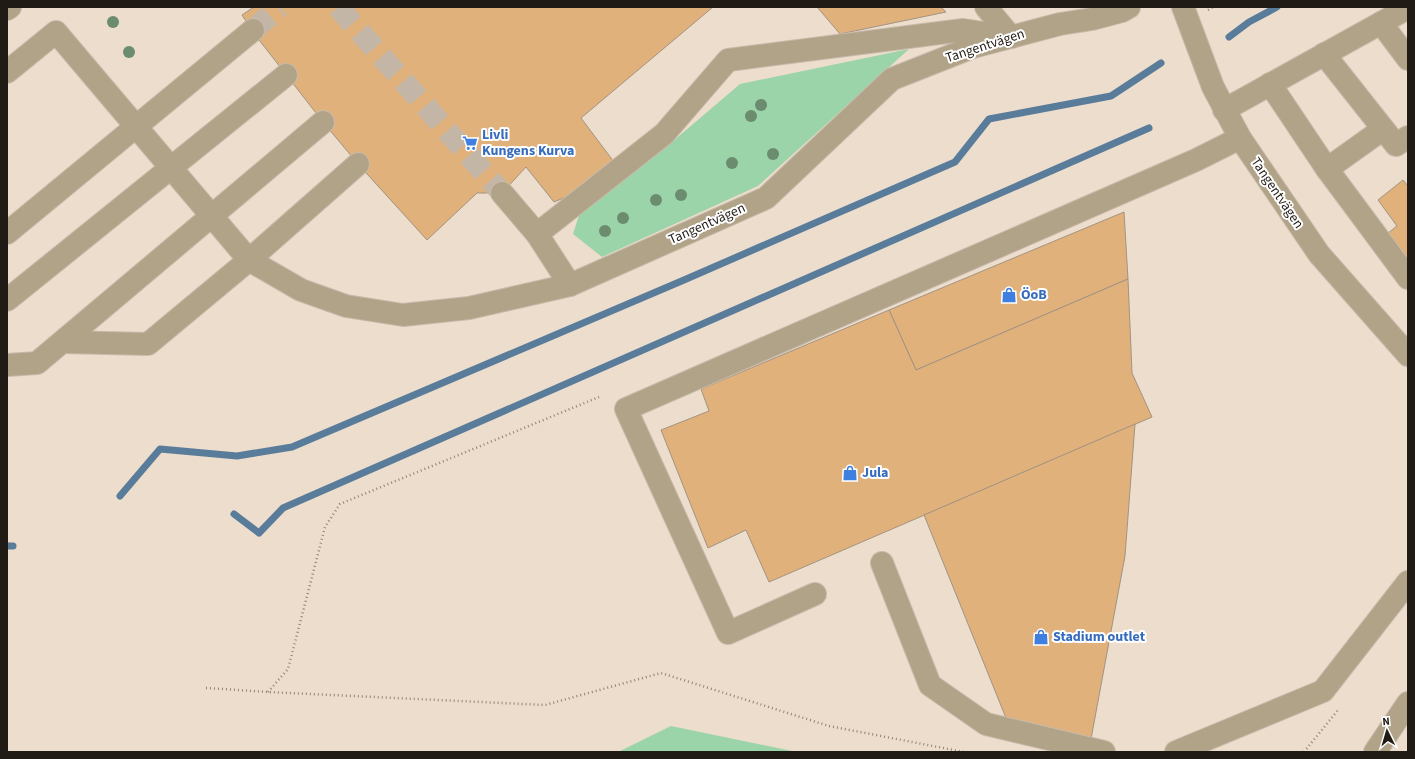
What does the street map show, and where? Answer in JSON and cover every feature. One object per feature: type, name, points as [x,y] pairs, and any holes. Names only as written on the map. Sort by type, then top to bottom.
[{"type":"street","points":[[986,7],[1011,37]]},
{"type":"street","name":"Tangentvägen","points":[[7,72],[56,32],[249,260],[301,290],[346,306],[402,315],[468,308],[570,284],[766,198],[892,80],[973,47],[1060,24],[1092,19],[1122,11],[1129,7]]},
{"type":"street","name":"Tangentvägen","points":[[1183,7],[1213,87],[1240,138],[1319,254],[1408,355]]},
{"type":"street","points":[[1224,110],[1408,8]]},
{"type":"street","points":[[1381,23],[1408,59]]},
{"type":"street","points":[[7,233],[253,30]]},
{"type":"street","points":[[537,234],[664,134],[728,60],[963,30],[1011,37]]},
{"type":"street","points":[[1324,54],[1396,146],[1408,137]]},
{"type":"street","points":[[7,300],[286,75]]},
{"type":"street","points":[[1270,84],[1327,169],[1408,278]]},
{"type":"street","points":[[7,365],[37,363],[323,122]]},
{"type":"street","points":[[1327,169],[1383,129]]},
{"type":"street","points":[[816,594],[728,633],[626,409],[1196,160],[1240,138]]},
{"type":"street","points":[[62,342],[148,344],[249,260],[358,164]]},
{"type":"street","points":[[502,193],[537,234],[570,284]]},
{"type":"street","points":[[882,562],[930,685],[986,724],[1104,752]]},
{"type":"street","points":[[1176,752],[1323,691],[1408,582]]},
{"type":"street","points":[[1375,752],[1408,703]]},
{"type":"path","points":[[268,692],[288,669],[325,527],[340,504],[599,397]]},
{"type":"path","points":[[206,688],[545,705],[661,673],[829,726],[964,752]]},
{"type":"green space","points":[[909,49],[758,186],[602,257],[573,234],[581,209],[672,142],[740,84]]},
{"type":"green space","points":[[671,726],[797,752],[618,752]]},
{"type":"building","name":"Livli Kungens Kurva","points":[[254,7],[713,7],[581,118],[617,166],[597,184],[554,202],[526,167],[502,193],[477,193],[427,240],[358,164],[256,36],[242,15]]},
{"type":"building","points":[[817,7],[941,7],[946,12],[840,34]]},
{"type":"building","points":[[1403,180],[1408,186],[1408,262],[1387,234],[1397,226],[1378,200]]},
{"type":"building","name":"ÖoB","points":[[1124,212],[1128,279],[916,370],[889,310]]},
{"type":"building","name":"Jula","points":[[1128,279],[1132,373],[1152,417],[769,582],[746,530],[708,548],[661,430],[709,411],[701,389],[889,310],[916,370]]},
{"type":"building","name":"Stadium outlet","points":[[1135,424],[1125,556],[1091,739],[1006,718],[924,515]]},
{"type":"waterway","points":[[1229,37],[1249,22],[1277,7]]},
{"type":"waterway","points":[[120,496],[160,449],[237,456],[292,447],[684,280],[955,162],[989,119],[1111,96],[1161,63]]},
{"type":"waterway","points":[[234,514],[259,533],[283,508],[1149,128]]},
{"type":"waterway","points":[[7,546],[13,546]]},
{"type":"tunnel","points":[[253,30],[280,7]]},
{"type":"tunnel","points":[[338,7],[502,193]]},
{"type":"place","name":"Livli Kungens Kurva","points":[[470,143]]},
{"type":"place","name":"ÖoB","points":[[1009,295]]},
{"type":"place","name":"Jula","points":[[850,473]]},
{"type":"place","name":"Stadium outlet","points":[[1041,637]]}]
